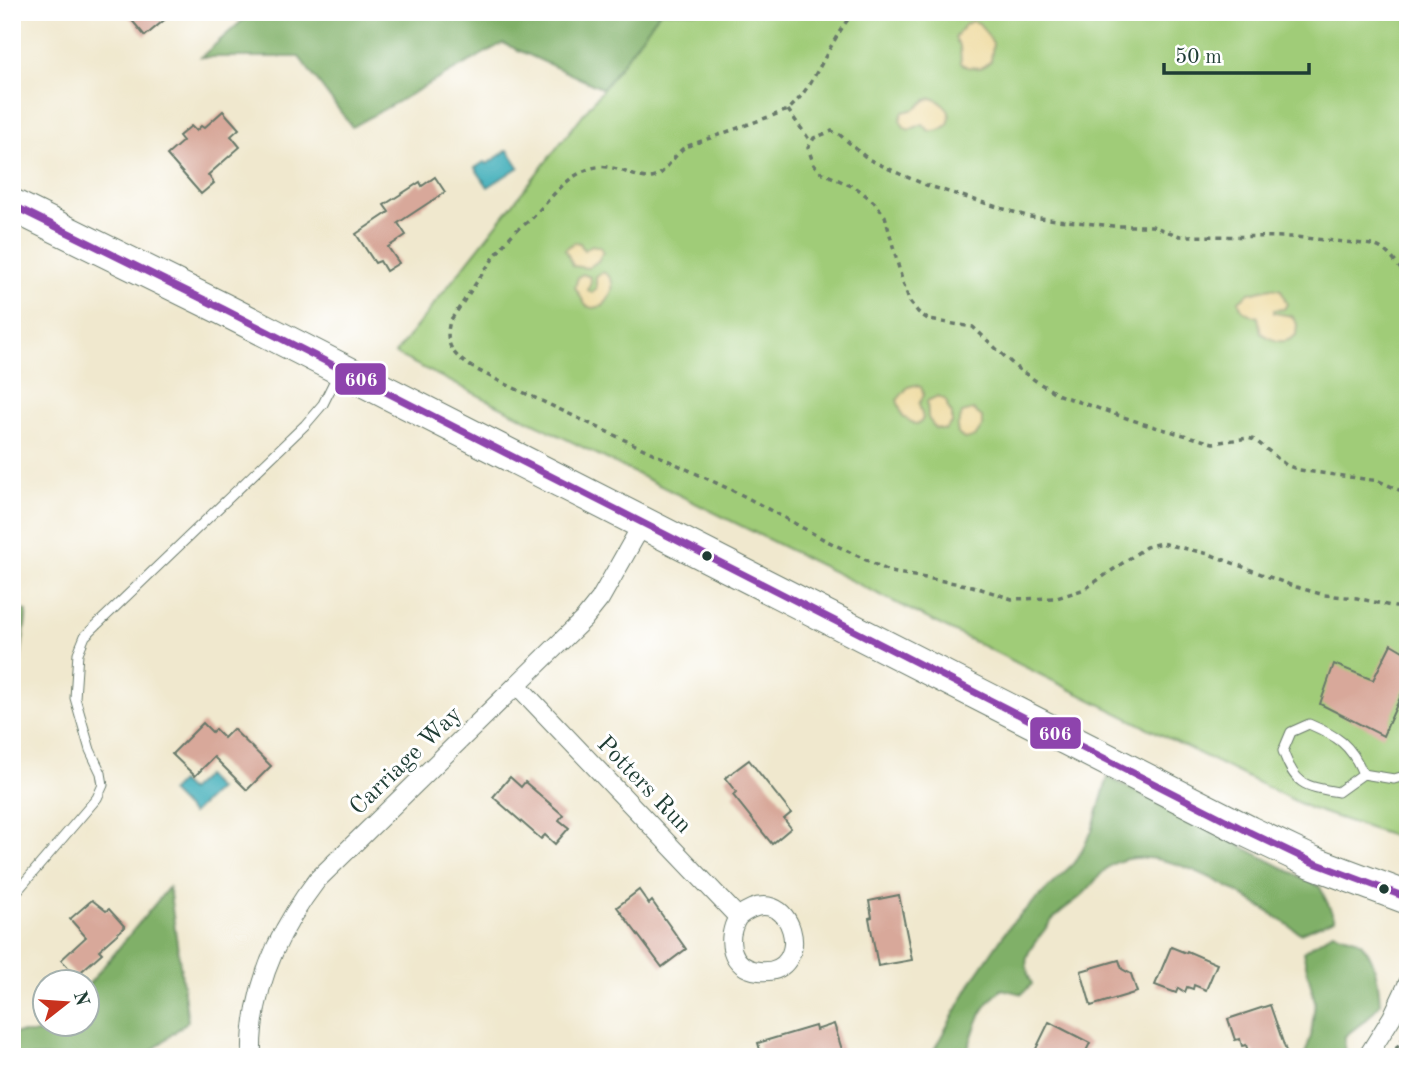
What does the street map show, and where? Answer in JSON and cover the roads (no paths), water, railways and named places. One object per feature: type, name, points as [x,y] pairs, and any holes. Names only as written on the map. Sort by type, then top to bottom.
[{"type":"highway","points":[[12,205],[1249,832],[1312,862],[1408,898]]},
{"type":"street","name":"Carriage Way","points":[[252,1057],[256,1011],[264,978],[276,946],[297,907],[317,880],[584,619],[600,599],[643,523]]},
{"type":"street","name":"Potters Run","points":[[517,685],[738,917]]},
{"type":"street","points":[[1367,1057],[1392,1017],[1408,983]]},
{"type":"lane","points":[[12,897],[97,799],[103,786],[101,773],[83,731],[75,698],[78,653],[85,636],[305,425],[323,404],[340,369]]},
{"type":"lane","points":[[1363,774],[1356,755],[1335,735],[1309,724],[1291,733],[1283,751],[1290,770],[1307,787],[1338,792],[1363,774],[1394,779],[1408,775]]},
{"type":"water","points":[[508,150],[519,167],[488,187],[475,168],[484,162],[487,164]]},
{"type":"water","points":[[205,776],[218,789],[192,814],[170,792],[180,782],[189,791]]}]
